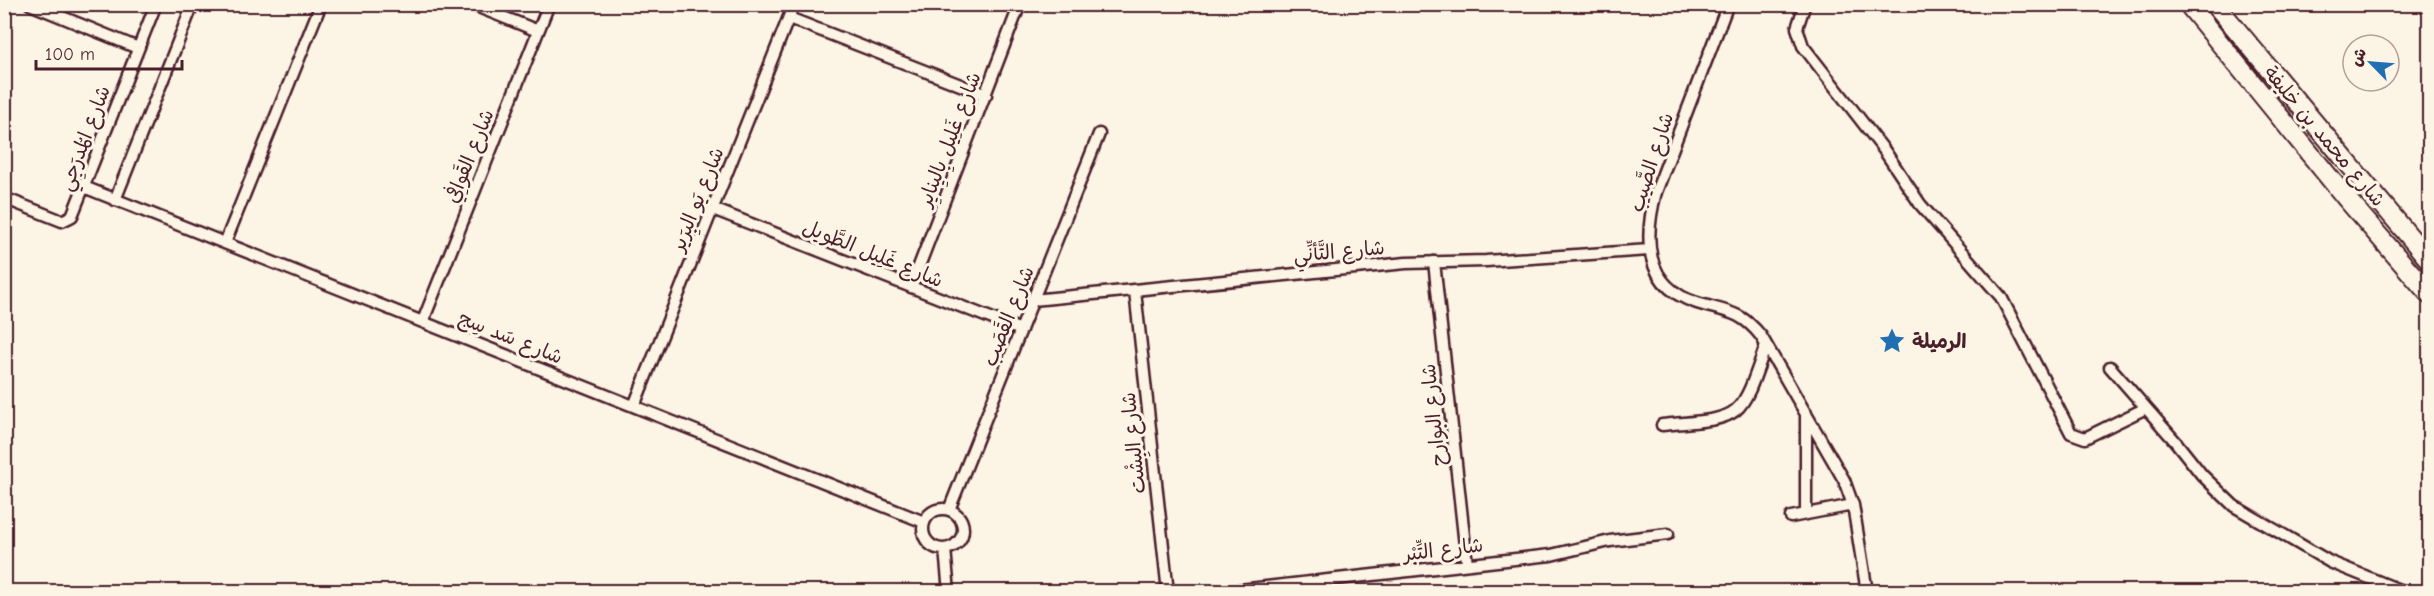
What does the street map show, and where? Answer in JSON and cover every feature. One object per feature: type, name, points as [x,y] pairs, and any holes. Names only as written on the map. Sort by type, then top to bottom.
[{"type":"highway","name":"شارع محمد بن خليفة","points":[[2188,4],[2346,198],[2430,295]]},
{"type":"highway","name":"شارع محمد بن خليفة","points":[[2215,4],[2430,261]]},
{"type":"street","points":[[30,4],[138,48]]},
{"type":"street","name":"شارع المُدرَجِي","points":[[4,198],[66,221],[72,216],[156,4]]},
{"type":"street","points":[[115,200],[193,4]]},
{"type":"street","points":[[225,243],[321,4]]},
{"type":"street","points":[[471,4],[538,31]]},
{"type":"street","name":"شارع القَوافِي","points":[[423,321],[549,4]]},
{"type":"street","name":"شارع يَو البِرَير","points":[[634,406],[794,4]]},
{"type":"street","name":"شارع غَلِيل بِاليِنايِر","points":[[911,287],[1020,4]]},
{"type":"street","name":"شارع الصَّيب","points":[[1728,4],[1656,192],[1649,222],[1649,250],[1659,276],[1671,289],[1685,299],[1730,310],[1742,317],[1753,325],[1766,345],[1844,480],[1853,505],[1867,591]]},
{"type":"street","points":[[1805,4],[1797,28],[1803,46],[1884,150],[1920,204],[2001,297],[2071,433],[2085,438],[2146,408]]},
{"type":"street","points":[[789,18],[986,95]]},
{"type":"street","name":"شارع القَصَب","points":[[949,510],[1099,134]]},
{"type":"street","name":"شارع سَد سِج","points":[[84,188],[924,522]]},
{"type":"street","name":"شارع غَلِيل الطَّويل","points":[[713,209],[1021,330]]},
{"type":"street","name":"شارع التَّأنِّي","points":[[1033,300],[1285,274],[1434,262],[1649,250]]},
{"type":"street","name":"شارع البوارح","points":[[1434,262],[1467,564]]},
{"type":"street","name":"شارع البِشْت","points":[[1135,291],[1168,591]]},
{"type":"street","points":[[1662,425],[1719,419],[1739,409],[1746,400],[1766,345]]},
{"type":"street","points":[[2110,367],[2202,475],[2234,506],[2330,562],[2404,591]]},
{"type":"street","points":[[1806,413],[1804,494],[1806,514]]},
{"type":"street","points":[[1791,517],[1853,505]]},
{"type":"street","points":[[937,510],[949,510],[959,517],[963,529],[960,540],[945,549],[938,549],[927,541],[923,528],[924,522],[937,510]]},
{"type":"street","name":"شارع التِّبْر","points":[[1222,591],[1551,555],[1611,541],[1668,534]]},
{"type":"street","points":[[945,549],[949,591]]},
{"type":"place","name":"الرميلة","points":[[1892,341]]}]
